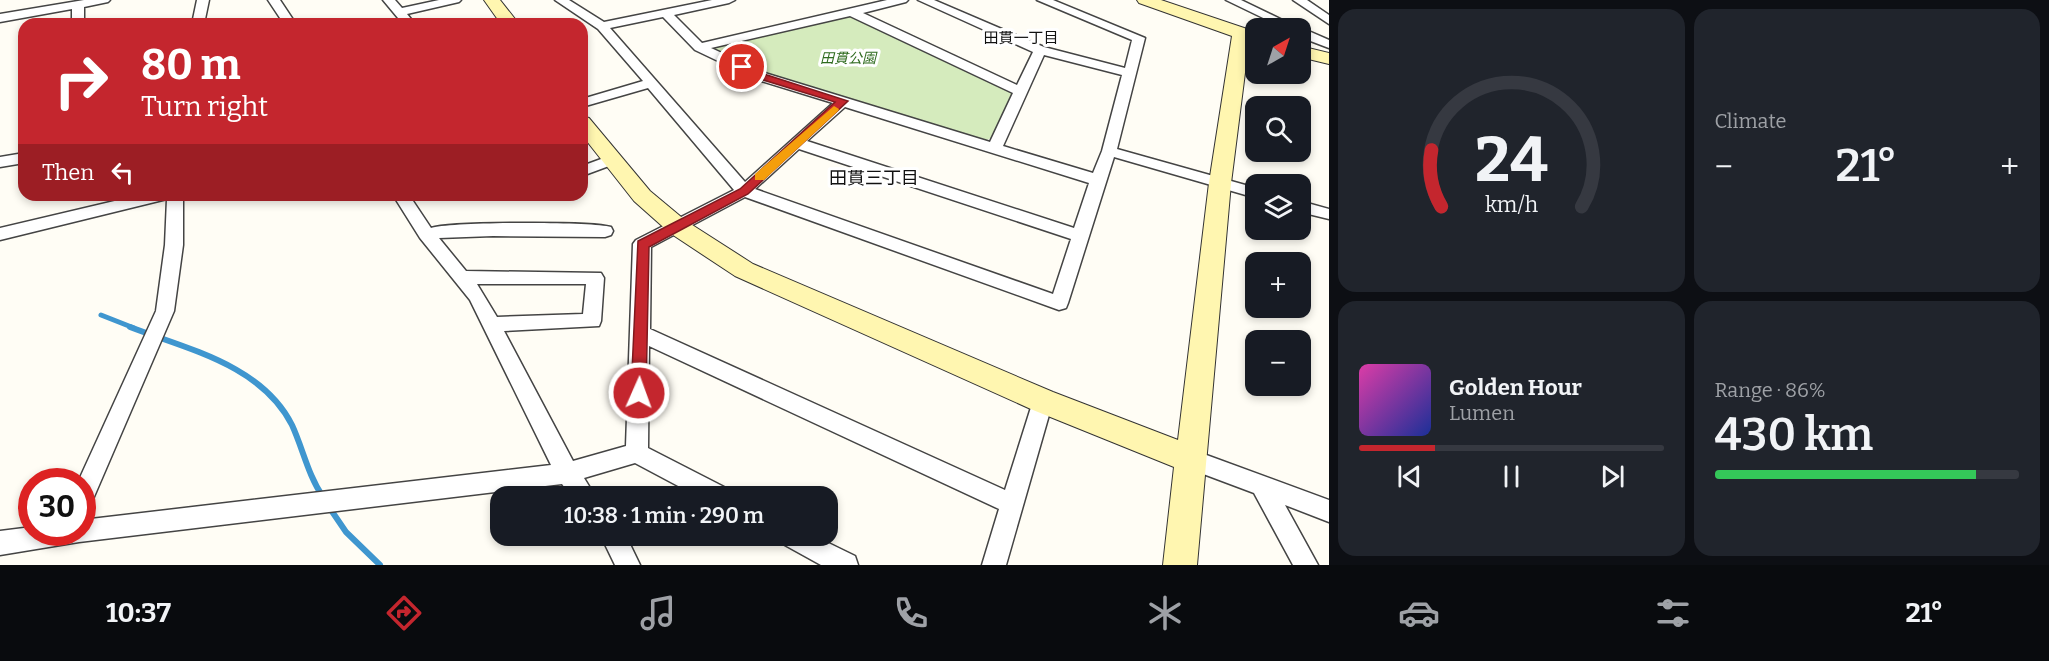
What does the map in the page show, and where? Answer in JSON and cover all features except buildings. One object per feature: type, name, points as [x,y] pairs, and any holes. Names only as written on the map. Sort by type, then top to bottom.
[{"type":"street","points":[[0,18],[104,0]]},
{"type":"street","points":[[199,18],[203,0]]},
{"type":"street","points":[[274,0],[286,18]]},
{"type":"street","points":[[389,0],[404,18]]},
{"type":"street","points":[[399,12],[455,0]]},
{"type":"street","points":[[492,0],[506,18]]},
{"type":"street","points":[[561,0],[602,26],[744,191],[1059,303],[1109,151],[1138,38],[1044,0]]},
{"type":"street","points":[[699,47],[854,13],[902,0]]},
{"type":"street","points":[[924,0],[1040,50],[1129,73]]},
{"type":"street","points":[[1145,0],[1245,35]]},
{"type":"street","points":[[1232,0],[1271,18]]},
{"type":"street","points":[[1299,0],[1329,20]]},
{"type":"street","points":[[602,26],[722,1]]},
{"type":"street","points":[[78,5],[78,18]]},
{"type":"street","points":[[854,13],[1021,92]]},
{"type":"street","points":[[667,14],[699,47],[764,77],[1098,180]]},
{"type":"street","points":[[1311,37],[1329,44]]},
{"type":"street","points":[[994,147],[1040,50]]},
{"type":"street","points":[[1180,565],[1220,183],[1245,52]]},
{"type":"street","points":[[1311,54],[1329,59]]},
{"type":"street","points":[[588,101],[652,83]]},
{"type":"street","points":[[637,453],[642,244],[744,191],[843,101]]},
{"type":"street","points":[[588,130],[642,196],[678,227],[744,270],[1043,401],[1263,488],[1329,511]]},
{"type":"street","points":[[796,143],[1081,236]]},
{"type":"street","points":[[1109,151],[1245,190]]},
{"type":"street","points":[[0,162],[18,159]]},
{"type":"street","points":[[588,169],[612,160]]},
{"type":"street","points":[[0,234],[137,201]]},
{"type":"street","points":[[95,468],[165,310],[174,245],[175,201]]},
{"type":"street","points":[[405,201],[428,236],[477,296],[567,473],[577,486]]},
{"type":"street","points":[[1311,209],[1329,214]]},
{"type":"street","points":[[428,236],[440,231],[605,231]]},
{"type":"street","points":[[461,277],[595,278],[592,321],[491,324]]},
{"type":"street","points":[[640,333],[1012,504]]},
{"type":"street","points":[[994,565],[1043,401]]},
{"type":"street","points":[[96,530],[567,473],[637,453],[699,486]]},
{"type":"street","points":[[1263,488],[1306,565]]},
{"type":"street","points":[[0,543],[18,541]]},
{"type":"street","points":[[618,546],[628,565]]},
{"type":"street","points":[[802,546],[815,558],[846,565]]},
{"type":"green space","name":"田貫公園","points":[[848,16],[855,17],[1010,90],[1013,96],[991,138],[987,140],[768,74],[710,47]]},
{"type":"waterway","points":[[101,315],[134,328]]},
{"type":"waterway","points":[[130,327],[221,362],[243,373],[262,387],[279,404],[292,425],[323,497]]},
{"type":"waterway","points":[[329,507],[346,532],[380,565]]},
{"type":"slow traffic","points":[[760,177],[834,109]]},
{"type":"district","name":"田貫一丁目","points":[[1021,38]]},
{"type":"district","name":"田貫三丁目","points":[[874,178]]},
{"type":"route","points":[[639,393],[642,244],[744,191],[843,101],[764,77],[742,67]]}]
